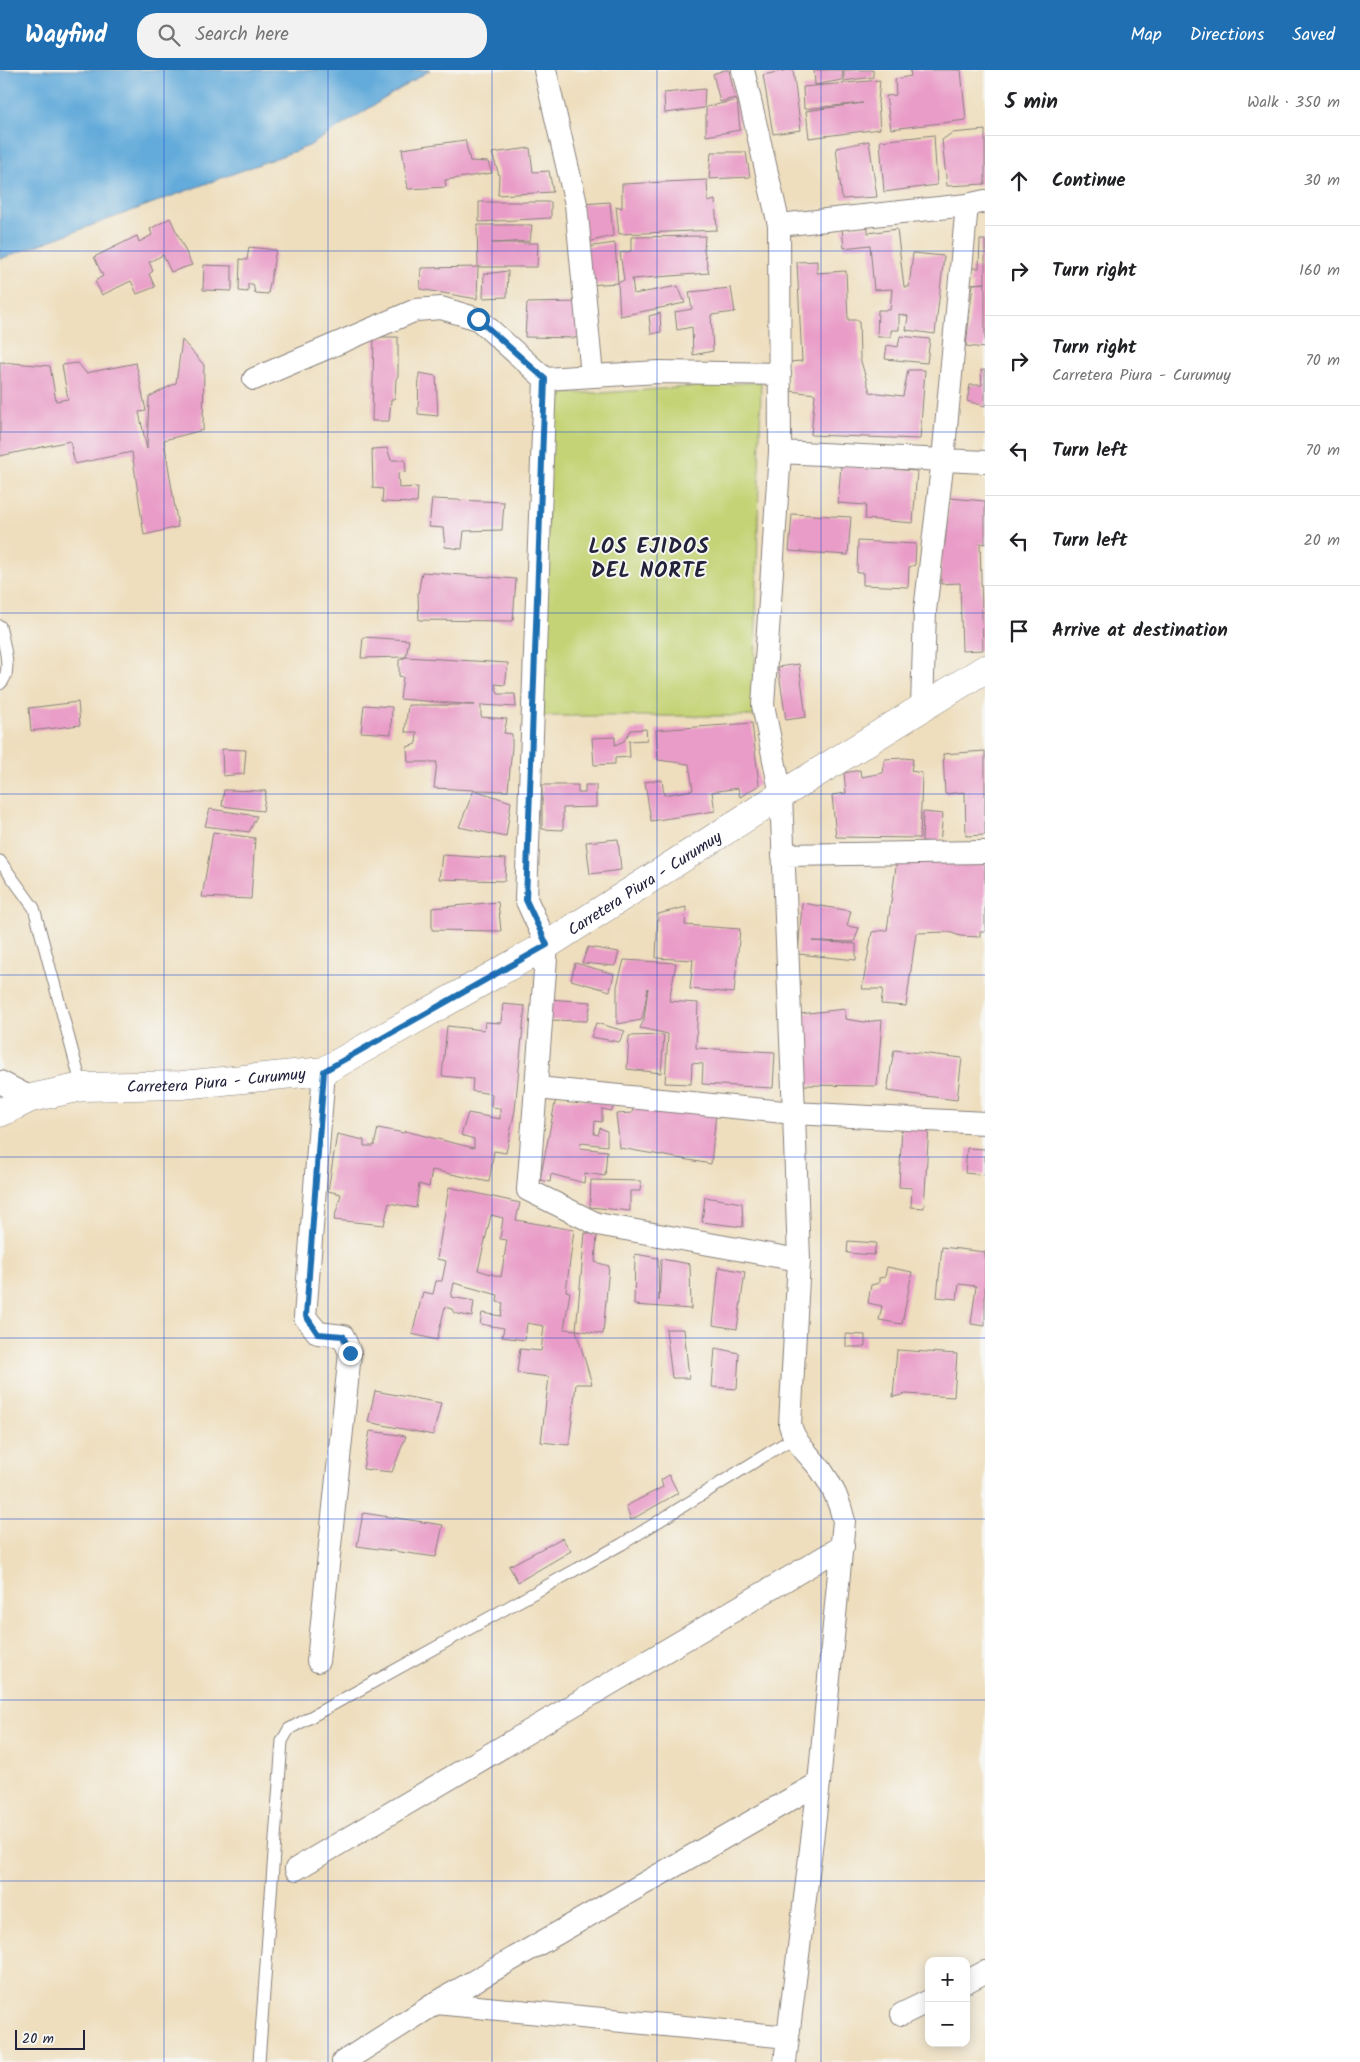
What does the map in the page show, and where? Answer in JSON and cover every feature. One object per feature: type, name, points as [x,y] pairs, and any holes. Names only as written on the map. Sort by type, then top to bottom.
[{"type":"main road","name":"Carretera Piura - Curumuy","points":[[0,1113],[31,1098],[82,1087],[182,1085],[324,1071],[547,945],[781,795],[985,669]]},
{"type":"street","points":[[545,70],[576,204],[592,376]]},
{"type":"street","points":[[743,70],[779,225],[780,452],[763,705],[781,795],[794,1113],[799,1260],[790,1425],[794,1438],[822,1471],[840,1502],[844,1521],[818,1783],[785,2062]]},
{"type":"street","points":[[779,225],[976,203],[925,611],[922,707]]},
{"type":"street","points":[[254,379],[416,310],[441,308],[478,319],[545,379],[658,372],[780,374]]},
{"type":"street","points":[[545,379],[526,900],[547,945],[528,1190],[597,1224],[799,1260]]},
{"type":"street","points":[[780,452],[985,462]]},
{"type":"street","points":[[783,856],[985,852]]},
{"type":"street","points":[[318,1661],[350,1353],[343,1336],[318,1334],[306,1316],[324,1071]]},
{"type":"street","points":[[0,1082],[31,1098]]},
{"type":"street","points":[[537,1088],[794,1113],[985,1124]]},
{"type":"street","points":[[296,1868],[843,1546]]},
{"type":"street","points":[[347,2061],[436,2003],[818,1783]]},
{"type":"street","points":[[970,1980],[985,1972]]},
{"type":"street","points":[[902,2014],[927,2002]]},
{"type":"street","points":[[436,2003],[788,2037]]},
{"type":"lane","points":[[0,626],[7,670],[6,678],[0,684]]},
{"type":"lane","points":[[0,861],[34,908],[82,1087]]},
{"type":"lane","points":[[259,2062],[282,1741],[289,1729],[622,1544],[794,1438]]},
{"type":"green space","points":[[761,382],[754,716],[543,716],[550,393],[602,393]]},
{"type":"water","points":[[0,70],[430,70],[309,146],[0,259]]},
{"type":"building","points":[[729,70],[735,98],[720,102],[713,74]]},
{"type":"building","points":[[793,70],[801,130],[773,134],[763,75]]},
{"type":"building","points":[[814,70],[843,70],[842,80],[815,85]]},
{"type":"building","points":[[844,70],[873,70],[873,77],[844,81]]},
{"type":"building","points":[[910,70],[961,70],[966,120],[891,129],[886,96],[896,95],[895,79],[911,76]]},
{"type":"building","points":[[880,80],[878,102],[880,129],[809,138],[806,111],[863,103],[804,109],[803,87]]},
{"type":"building","points":[[705,89],[704,108],[665,113],[664,93]]},
{"type":"building","points":[[737,100],[740,130],[706,136],[706,107]]},
{"type":"building","points":[[985,130],[985,184],[947,186],[942,140],[952,133]]},
{"type":"building","points":[[934,135],[937,185],[884,192],[880,141]]},
{"type":"building","points":[[465,140],[470,161],[488,162],[492,173],[445,180],[446,187],[408,189],[402,149]]},
{"type":"building","points":[[869,141],[877,197],[842,199],[836,148]]},
{"type":"building","points":[[530,148],[533,172],[549,171],[553,192],[498,195],[499,175],[492,153]]},
{"type":"building","points":[[711,152],[746,152],[750,177],[709,179]]},
{"type":"building","points":[[707,180],[708,202],[715,200],[717,230],[619,234],[616,206],[622,208],[622,184]]},
{"type":"building","points":[[479,202],[551,202],[551,218],[479,222]]},
{"type":"building","points":[[610,202],[613,236],[583,243],[582,204]]},
{"type":"building","points":[[170,218],[192,265],[171,272],[163,255],[149,262],[153,271],[149,274],[155,287],[137,294],[131,281],[102,295],[95,281],[103,276],[94,257],[137,236],[139,242],[152,235],[150,229]]},
{"type":"building","points":[[477,225],[532,225],[530,241],[492,243],[538,243],[537,267],[478,267]]},
{"type":"building","points":[[868,225],[868,233],[897,229],[904,287],[909,287],[913,253],[944,256],[935,334],[906,330],[908,316],[899,314],[899,330],[891,330],[891,337],[877,337],[878,310],[890,310],[892,289],[874,290],[870,245],[844,248],[842,228]]},
{"type":"building","points":[[705,236],[704,250],[709,273],[632,279],[634,294],[678,286],[685,303],[620,316],[618,283],[624,280],[620,253],[631,251],[631,237]]},
{"type":"building","points":[[980,240],[985,240],[985,283],[970,284],[971,268],[979,268]]},
{"type":"building","points":[[615,243],[618,283],[588,285],[587,247]]},
{"type":"building","points":[[249,247],[276,250],[268,294],[255,293],[253,284],[248,284],[248,292],[239,291],[240,259],[247,260]]},
{"type":"building","points":[[817,261],[817,273],[846,271],[848,320],[859,320],[860,358],[870,392],[903,396],[908,370],[925,370],[920,439],[811,435],[815,394],[791,391],[789,362],[802,361],[797,262]]},
{"type":"building","points":[[204,265],[232,266],[232,291],[203,290]]},
{"type":"building","points":[[478,267],[477,299],[420,289],[421,268]]},
{"type":"building","points":[[508,271],[507,297],[483,298],[484,274]]},
{"type":"building","points":[[985,283],[985,348],[966,346],[973,284]]},
{"type":"building","points":[[731,288],[735,312],[711,315],[713,351],[693,355],[692,327],[677,330],[675,312],[692,309],[689,292]]},
{"type":"building","points":[[579,302],[580,338],[525,337],[527,303]]},
{"type":"building","points":[[660,313],[661,332],[651,334],[649,316]]},
{"type":"building","points":[[900,336],[930,339],[927,363],[885,359],[887,345],[898,347]]},
{"type":"building","points":[[374,337],[398,337],[398,376],[396,379],[395,398],[391,400],[389,421],[372,421]]},
{"type":"building","points":[[182,340],[204,365],[203,430],[164,440],[178,527],[144,535],[132,452],[75,464],[70,441],[0,456],[0,362],[50,366],[56,401],[68,399],[62,365],[78,363],[86,373],[136,363],[146,411],[139,412],[147,449],[149,397],[176,383]]},
{"type":"building","points":[[981,370],[985,370],[985,406],[967,401],[970,385],[982,385]]},
{"type":"building","points":[[419,373],[436,376],[438,416],[418,414]]},
{"type":"building","points":[[387,448],[391,460],[405,460],[406,472],[398,473],[399,488],[418,487],[417,503],[382,502],[383,489],[373,488],[372,449]]},
{"type":"building","points":[[841,465],[917,471],[913,523],[865,519],[866,505],[838,503]]},
{"type":"building","points":[[949,498],[985,501],[985,544],[980,543],[983,650],[962,651],[960,583],[941,584],[940,546],[945,544]]},
{"type":"building","points":[[432,499],[504,502],[502,530],[464,531],[462,549],[445,547],[443,528],[429,527]]},
{"type":"building","points":[[792,514],[851,517],[848,555],[789,551]]},
{"type":"building","points":[[858,541],[916,544],[915,565],[909,567],[908,587],[863,585],[863,573],[857,573]]},
{"type":"building","points":[[422,572],[516,579],[513,621],[419,620],[418,594]]},
{"type":"building","points":[[363,637],[409,640],[406,657],[361,658]]},
{"type":"building","points":[[406,657],[508,663],[505,685],[495,684],[498,694],[515,694],[516,707],[481,705],[481,717],[507,719],[504,733],[512,734],[508,791],[434,788],[437,762],[408,762],[407,747],[416,744],[417,732],[405,732],[408,705],[475,705],[400,699],[403,677],[399,676],[399,660]]},
{"type":"building","points":[[799,664],[806,717],[786,720],[778,667]]},
{"type":"building","points":[[78,702],[80,725],[31,731],[29,708]]},
{"type":"building","points":[[364,705],[392,707],[391,734],[361,732]]},
{"type":"building","points":[[752,723],[759,785],[740,797],[738,788],[712,792],[715,811],[651,821],[645,782],[662,780],[664,795],[693,790],[689,764],[658,760],[656,730]]},
{"type":"building","points":[[646,729],[647,740],[629,741],[630,757],[615,758],[615,764],[594,765],[592,738],[615,737],[615,745],[624,741],[631,730]]},
{"type":"building","points":[[222,749],[246,750],[244,774],[223,776]]},
{"type":"building","points":[[985,751],[985,835],[966,836],[965,792],[945,794],[943,754]]},
{"type":"building","points":[[885,759],[913,759],[911,771],[922,773],[920,838],[836,837],[832,795],[846,793],[844,773],[860,770],[861,777],[883,773]]},
{"type":"building","points":[[542,785],[578,785],[578,793],[585,793],[585,785],[596,785],[596,807],[563,808],[563,830],[542,829]]},
{"type":"building","points":[[224,790],[266,791],[263,811],[222,806]]},
{"type":"building","points":[[474,790],[511,802],[506,837],[459,827]]},
{"type":"building","points":[[210,809],[257,816],[249,832],[205,826]]},
{"type":"building","points":[[923,812],[943,814],[940,842],[922,841]]},
{"type":"building","points":[[213,832],[255,838],[251,899],[202,897]]},
{"type":"building","points":[[618,839],[621,870],[590,874],[586,842]]},
{"type":"building","points":[[442,855],[506,859],[505,881],[439,879]]},
{"type":"building","points":[[897,860],[985,860],[985,932],[980,932],[980,937],[960,936],[949,932],[916,933],[906,1006],[881,1004],[883,989],[862,989],[872,932],[887,930]]},
{"type":"building","points":[[498,902],[501,931],[432,930],[432,908]]},
{"type":"building","points":[[802,903],[851,911],[847,926],[859,928],[854,942],[812,941],[856,944],[856,960],[798,954]]},
{"type":"building","points":[[686,907],[685,925],[740,929],[734,993],[690,989],[693,960],[656,958],[658,914]]},
{"type":"building","points":[[588,947],[619,952],[615,966],[582,963]]},
{"type":"building","points":[[624,960],[676,963],[669,1001],[698,1003],[696,1048],[775,1052],[773,1088],[702,1084],[703,1064],[692,1063],[691,1084],[665,1083],[668,1034],[640,1028],[644,1020],[648,988],[642,1020],[617,1024],[617,986]]},
{"type":"building","points":[[575,963],[614,974],[610,991],[571,980]]},
{"type":"building","points":[[548,999],[591,1002],[587,1021],[546,1020]]},
{"type":"building","points":[[503,1004],[525,1006],[515,1110],[506,1153],[494,1151],[489,1182],[432,1170],[429,1187],[419,1184],[416,1208],[389,1203],[384,1225],[334,1220],[341,1194],[328,1191],[337,1134],[364,1140],[364,1146],[374,1146],[378,1128],[404,1133],[405,1131],[474,1148],[474,1139],[461,1135],[468,1113],[500,1119],[500,1108],[491,1107],[492,1094],[472,1091],[473,1079],[442,1076],[447,1026],[484,1030],[485,1022],[501,1023]]},
{"type":"building","points":[[845,1009],[845,1019],[864,1022],[882,1020],[877,1086],[804,1085],[799,1014]]},
{"type":"building","points":[[596,1023],[625,1031],[619,1042],[591,1037]]},
{"type":"building","points":[[664,1035],[661,1073],[627,1069],[629,1036]]},
{"type":"building","points":[[894,1050],[962,1058],[957,1100],[887,1091]]},
{"type":"building","points":[[556,1098],[614,1102],[612,1111],[602,1109],[602,1122],[595,1121],[594,1134],[598,1135],[600,1128],[607,1131],[607,1146],[581,1143],[580,1148],[607,1151],[605,1176],[585,1173],[584,1183],[551,1174],[550,1182],[540,1180]]},
{"type":"building","points":[[634,1105],[716,1113],[711,1164],[620,1148],[616,1114],[632,1113]]},
{"type":"building","points":[[902,1125],[929,1126],[924,1208],[911,1207],[912,1188],[899,1187]]},
{"type":"building","points":[[967,1148],[985,1149],[985,1175],[965,1173]]},
{"type":"building","points":[[591,1180],[641,1181],[640,1191],[630,1191],[630,1211],[590,1207]]},
{"type":"building","points":[[449,1187],[520,1203],[516,1220],[574,1230],[566,1291],[570,1292],[564,1329],[576,1330],[592,1384],[576,1384],[569,1445],[541,1442],[549,1377],[517,1373],[520,1349],[541,1351],[544,1326],[527,1323],[525,1340],[502,1337],[504,1328],[480,1324],[482,1313],[501,1316],[503,1303],[497,1302],[498,1295],[454,1283],[451,1297],[474,1301],[472,1317],[454,1313],[452,1309],[445,1307],[437,1340],[412,1334],[423,1292],[433,1294],[436,1281],[442,1281],[446,1261],[437,1259]],"holes":[[[491,1215],[503,1218],[500,1239],[507,1240],[501,1277],[478,1270]]]},
{"type":"building","points":[[705,1197],[742,1203],[743,1227],[702,1222]]},
{"type":"building","points":[[585,1233],[597,1235],[595,1262],[609,1266],[603,1334],[576,1330]]},
{"type":"building","points":[[848,1241],[876,1243],[874,1255],[847,1253]]},
{"type":"building","points":[[942,1247],[985,1252],[985,1326],[971,1324],[976,1286],[959,1284],[957,1299],[937,1297]]},
{"type":"building","points":[[635,1254],[658,1258],[659,1301],[661,1259],[690,1264],[691,1309],[634,1305]]},
{"type":"building","points":[[719,1267],[745,1272],[737,1329],[713,1325]]},
{"type":"building","points":[[887,1267],[912,1272],[902,1324],[879,1320],[882,1306],[868,1303],[871,1285],[879,1283],[879,1278],[885,1277]]},
{"type":"building","points":[[666,1329],[684,1329],[689,1378],[672,1378]]},
{"type":"building","points":[[846,1334],[865,1335],[865,1347],[846,1347]]},
{"type":"building","points":[[715,1348],[739,1353],[737,1389],[712,1387]]},
{"type":"building","points":[[897,1350],[957,1354],[954,1397],[906,1394],[893,1397]]},
{"type":"building","points":[[375,1391],[441,1403],[433,1435],[368,1422]]},
{"type":"building","points":[[370,1431],[406,1436],[392,1472],[363,1469]]},
{"type":"building","points":[[669,1475],[678,1493],[631,1520],[626,1506],[663,1487],[661,1480]]},
{"type":"building","points":[[363,1513],[443,1525],[436,1557],[357,1546]]},
{"type":"building","points":[[562,1538],[571,1551],[518,1582],[509,1566]]},
{"type":"district","name":"LOS EJIDOS DEL NORTE","points":[[649,558]]},
{"type":"route","points":[[350,1353],[343,1336],[318,1334],[306,1316],[324,1071],[547,945],[526,900],[545,379],[478,319]]}]
